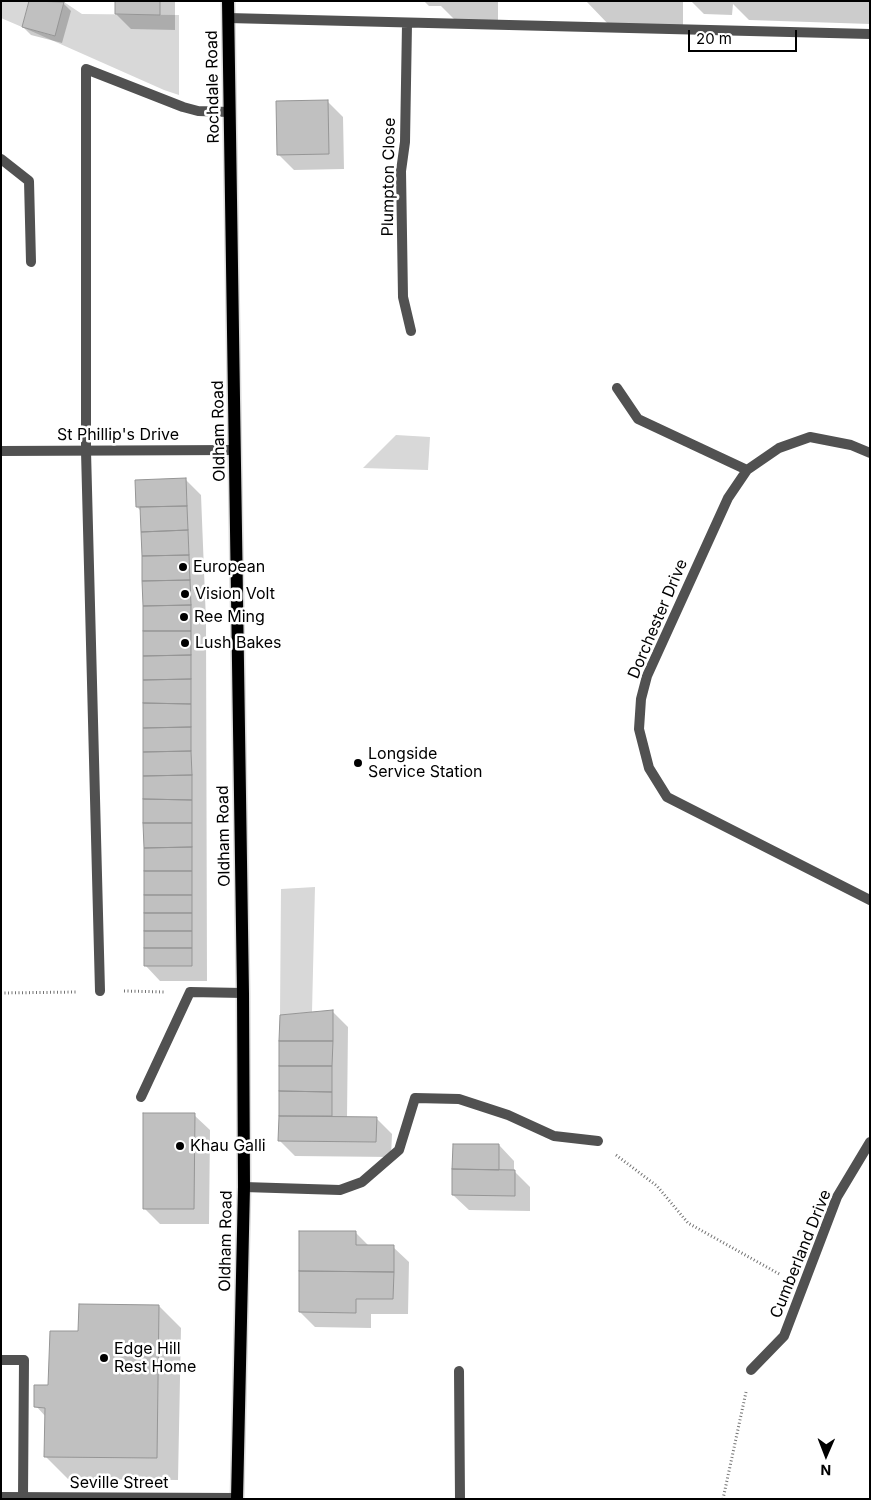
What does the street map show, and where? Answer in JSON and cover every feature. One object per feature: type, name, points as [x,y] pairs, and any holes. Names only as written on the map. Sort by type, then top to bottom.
[{"type":"main road","name":"Rochdale Road","points":[[228,1],[230,173]]},
{"type":"main road","name":"Oldham Road","points":[[230,173],[243,993],[244,1187],[236,1499]]},
{"type":"street","points":[[228,18],[407,24],[870,34]]},
{"type":"street","name":"Plumpton Close","points":[[407,24],[405,142],[401,171],[403,297],[411,331]]},
{"type":"street","points":[[100,991],[86,451],[86,69],[183,107],[198,111],[230,112]]},
{"type":"street","points":[[1,159],[29,181],[31,262]]},
{"type":"street","points":[[617,388],[638,419],[747,470]]},
{"type":"street","name":"Dorchester Drive","points":[[870,453],[851,445],[810,437],[779,448],[747,470],[728,498],[647,676],[641,699],[639,729],[649,768],[667,797],[870,900]]},
{"type":"street","name":"St Phillip's Drive","points":[[1,451],[235,450]]},
{"type":"street","points":[[141,1097],[190,992],[243,993]]},
{"type":"street","points":[[244,1187],[340,1190],[362,1182],[399,1150],[414,1098],[459,1099],[508,1115],[554,1136],[598,1141]]},
{"type":"street","name":"Cumberland Drive","points":[[751,1370],[784,1336],[838,1197],[870,1142]]},
{"type":"street","points":[[1,1360],[24,1360],[23,1497]]},
{"type":"street","points":[[459,1371],[460,1499]]},
{"type":"street","name":"Seville Street","points":[[1,1497],[236,1499]]},
{"type":"path","points":[[598,1141],[657,1186],[688,1223],[803,1288]]},
{"type":"path","points":[[723,1499],[751,1370]]},
{"type":"shaded area","points":[[1,1],[29,1],[22,27],[1,18]]},
{"type":"shaded area","points":[[64,2],[82,14],[179,15],[179,95],[164,90],[22,27],[54,36]]},
{"type":"shaded area","points":[[396,435],[430,437],[428,470],[363,468]]},
{"type":"shaded area","points":[[315,887],[312,1012],[280,1015],[281,889]]},
{"type":"building","points":[[29,1],[64,2],[55,36],[22,27]]},
{"type":"building","points":[[115,1],[160,1],[160,15],[115,14]]},
{"type":"building","points":[[328,100],[329,154],[277,155],[276,101]]},
{"type":"building","points":[[186,478],[187,506],[136,507],[135,480]]},
{"type":"building","points":[[187,506],[188,530],[141,532],[140,507]]},
{"type":"building","points":[[188,530],[189,555],[142,556],[141,532]]},
{"type":"building","points":[[189,555],[190,580],[142,581],[142,556]]},
{"type":"building","points":[[190,580],[191,605],[143,606],[142,581]]},
{"type":"building","points":[[191,605],[191,631],[143,631],[143,606]]},
{"type":"building","points":[[143,631],[191,631],[191,655],[143,656]]},
{"type":"building","points":[[191,655],[191,679],[143,680],[143,656]]},
{"type":"building","points":[[191,679],[191,704],[143,703],[143,680]]},
{"type":"building","points":[[143,703],[191,704],[191,727],[143,728]]},
{"type":"building","points":[[191,727],[191,751],[143,752],[143,728]]},
{"type":"building","points":[[191,751],[192,775],[143,776],[143,752]]},
{"type":"building","points":[[192,775],[192,800],[143,799],[143,776]]},
{"type":"building","points":[[143,799],[192,800],[192,823],[143,823]]},
{"type":"building","points":[[143,823],[192,823],[192,847],[144,848]]},
{"type":"building","points":[[192,847],[192,871],[144,871],[144,848]]},
{"type":"building","points":[[144,871],[192,871],[192,895],[144,895]]},
{"type":"building","points":[[144,895],[192,895],[192,913],[144,913]]},
{"type":"building","points":[[144,913],[192,913],[192,931],[144,931]]},
{"type":"building","points":[[144,931],[192,931],[192,948],[144,948]]},
{"type":"building","points":[[144,948],[192,948],[192,966],[144,966]]},
{"type":"building","points":[[333,1010],[333,1041],[279,1041],[280,1015]]},
{"type":"building","points":[[279,1041],[333,1041],[332,1066],[279,1066]]},
{"type":"building","points":[[279,1066],[332,1066],[332,1092],[279,1091]]},
{"type":"building","points":[[279,1091],[332,1092],[332,1116],[279,1116]]},
{"type":"building","points":[[143,1113],[195,1113],[194,1209],[143,1209]]},
{"type":"building","points":[[279,1116],[377,1117],[376,1142],[278,1141]]},
{"type":"building","points":[[453,1144],[499,1144],[499,1170],[452,1169]]},
{"type":"building","points":[[452,1169],[515,1170],[515,1196],[452,1195]]},
{"type":"building","points":[[299,1231],[356,1231],[356,1245],[394,1245],[394,1272],[299,1271]]},
{"type":"building","points":[[299,1271],[394,1272],[393,1299],[356,1299],[356,1313],[299,1312]]},
{"type":"building","name":"Edge Hill Rest Home","points":[[79,1304],[159,1305],[157,1458],[44,1457],[45,1408],[34,1407],[34,1385],[48,1385],[50,1331],[78,1331]]},
{"type":"place","name":"European","points":[[183,567]]},
{"type":"place","name":"Vision Volt","points":[[185,594]]},
{"type":"place","name":"Ree Ming","points":[[184,617]]},
{"type":"place","name":"Lush Bakes","points":[[185,643]]},
{"type":"place","name":"Longside Service Station","points":[[358,763]]},
{"type":"place","name":"Khau Galli","points":[[180,1146]]},
{"type":"place","name":"Edge Hill Rest Home","points":[[104,1358]]}]
